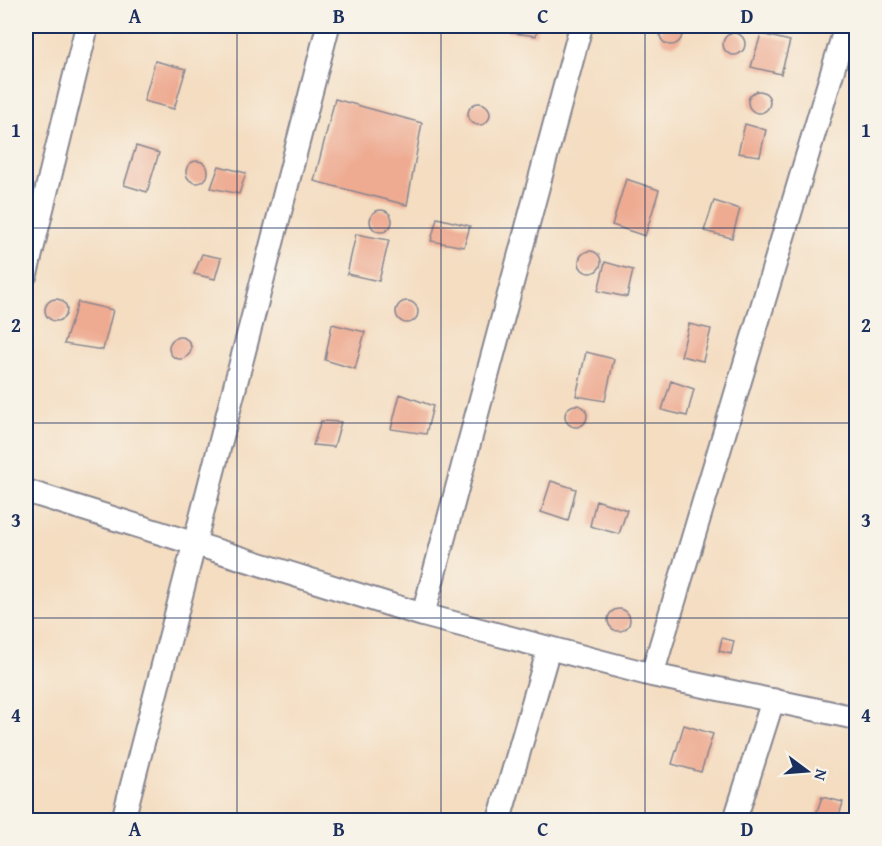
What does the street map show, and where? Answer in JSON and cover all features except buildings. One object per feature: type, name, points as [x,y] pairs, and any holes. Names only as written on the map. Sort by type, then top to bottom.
[{"type":"street","points":[[26,274],[87,26]]},
{"type":"street","points":[[123,820],[328,26]]},
{"type":"street","points":[[423,615],[581,26]]},
{"type":"street","points":[[652,675],[846,26]]},
{"type":"street","points":[[26,491],[423,615],[652,675],[856,718]]},
{"type":"street","points":[[500,820],[549,648]]},
{"type":"street","points":[[735,820],[773,700]]}]
